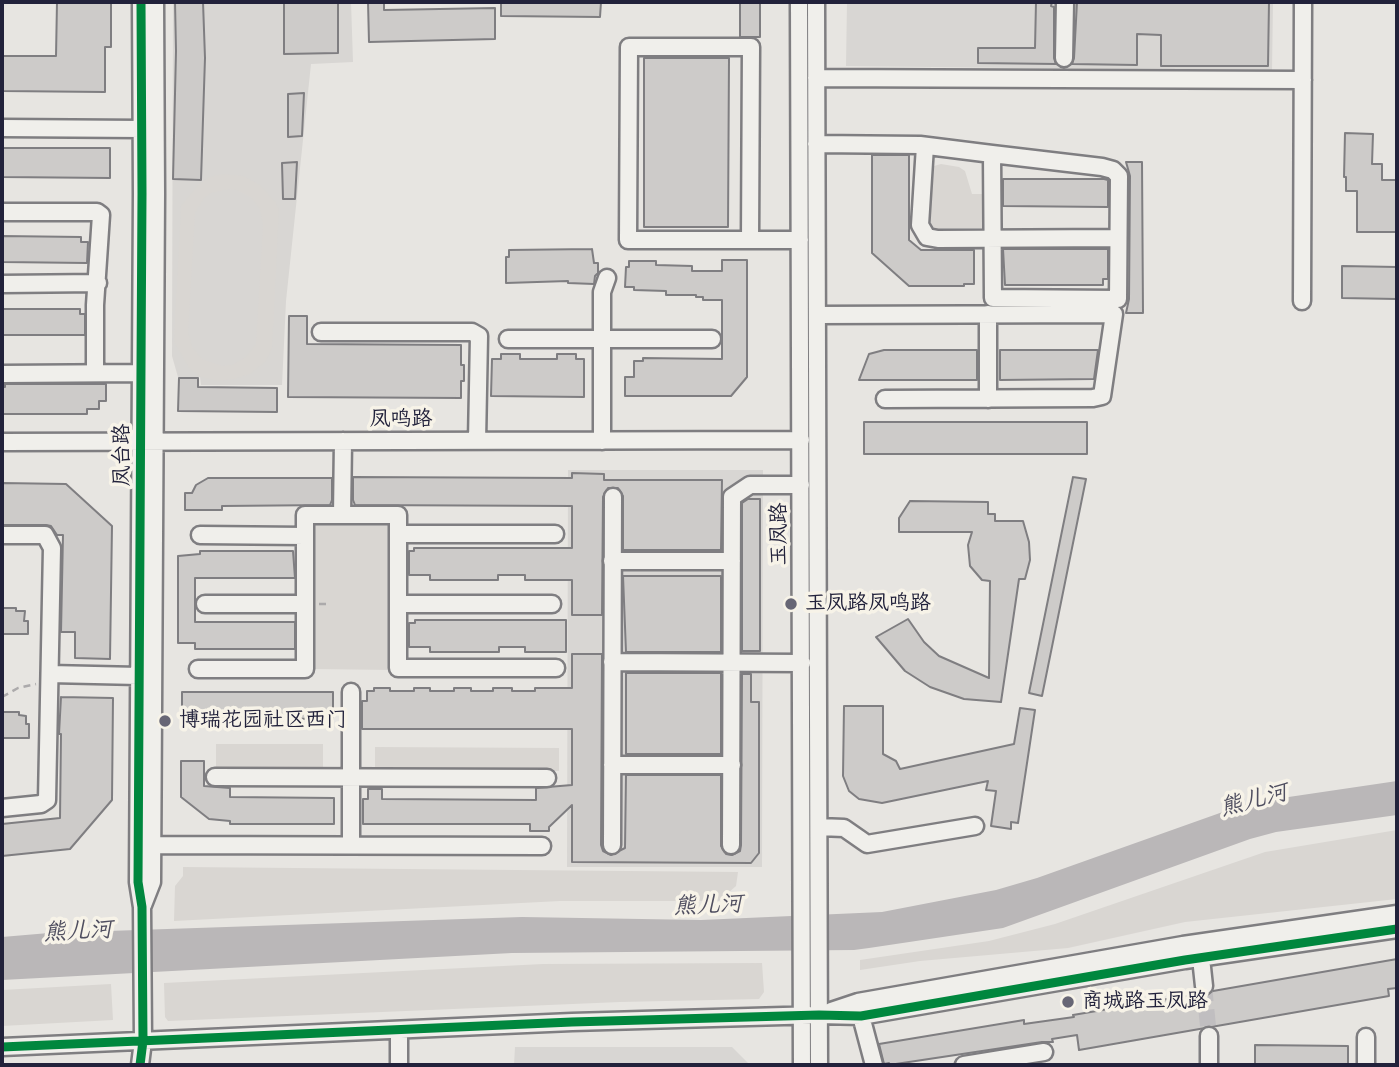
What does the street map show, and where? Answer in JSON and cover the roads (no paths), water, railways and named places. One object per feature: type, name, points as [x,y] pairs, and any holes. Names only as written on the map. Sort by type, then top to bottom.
[{"type":"street","name":"凤台路","points":[[141,2],[141,373],[148,442],[152,845],[152,882],[142,907]]},
{"type":"street","name":"凤台路","points":[[142,907],[138,882],[139,676],[148,442],[155,2]]},
{"type":"street","name":"玉凤路","points":[[799,2],[802,1065]]},
{"type":"street","name":"玉凤路","points":[[816,2],[819,1065]]},
{"type":"street","points":[[1064,58],[1065,2]]},
{"type":"street","points":[[1302,301],[1303,2]]},
{"type":"street","points":[[750,240],[751,47],[629,47],[628,240],[750,240],[800,240]]},
{"type":"street","points":[[816,78],[1303,80]]},
{"type":"street","points":[[2,128],[142,129]]},
{"type":"street","points":[[816,144],[925,146],[992,154],[1113,170],[1119,176],[1118,299],[993,298],[992,154]]},
{"type":"street","points":[[925,146],[920,225],[927,237],[1118,238]]},
{"type":"street","points":[[2,212],[97,212],[102,215],[95,306],[95,373]]},
{"type":"street","points":[[602,441],[602,292],[607,278]]},
{"type":"street","points":[[2,284],[98,283]]},
{"type":"street","points":[[988,314],[988,398]]},
{"type":"street","points":[[817,315],[1114,314],[1102,396],[886,399]]},
{"type":"street","points":[[321,332],[472,332],[479,336],[477,441]]},
{"type":"street","points":[[508,339],[712,339]]},
{"type":"street","points":[[2,374],[141,373]]},
{"type":"street","name":"凤鸣路","points":[[2,442],[801,440]]},
{"type":"street","points":[[342,441],[342,515]]},
{"type":"street","points":[[731,845],[732,497],[750,485],[801,485]]},
{"type":"street","points":[[612,497],[612,845]]},
{"type":"street","points":[[198,669],[305,669],[305,515],[398,516],[398,668],[556,668]]},
{"type":"street","points":[[398,534],[555,534]]},
{"type":"street","points":[[2,535],[45,535],[52,548],[47,800],[41,804],[2,808]]},
{"type":"street","points":[[200,536],[305,536]]},
{"type":"street","points":[[612,561],[732,561]]},
{"type":"street","points":[[205,604],[305,604]]},
{"type":"street","points":[[398,604],[552,604]]},
{"type":"street","points":[[612,662],[802,663]]},
{"type":"street","points":[[50,679],[139,676]]},
{"type":"street","points":[[351,692],[351,845]]},
{"type":"street","points":[[612,765],[732,765]]},
{"type":"street","points":[[215,777],[547,778]]},
{"type":"street","points":[[819,827],[844,828],[867,844],[975,826]]},
{"type":"street","points":[[152,845],[542,846]]},
{"type":"street","points":[[140,1065],[143,1041],[142,907]]},
{"type":"street","points":[[819,1015],[871,999],[1183,946],[1397,914]]},
{"type":"street","points":[[2,1047],[572,1022],[860,1016],[1201,958],[1397,929]]},
{"type":"street","points":[[1201,958],[1204,986]]},
{"type":"street","points":[[860,1016],[874,1065]]},
{"type":"street","points":[[399,1030],[399,1065]]},
{"type":"street","points":[[1209,1036],[1209,1065]]},
{"type":"street","points":[[1366,1037],[1366,1065]]},
{"type":"street","points":[[143,1041],[150,1065]]},
{"type":"street","points":[[964,1065],[1044,1052]]},
{"type":"tunnel","points":[[1204,986],[1209,1036]]},
{"type":"place","name":"玉凤路凤鸣路","points":[[791,604]]},
{"type":"place","name":"博瑞花园社区西门","points":[[165,721]]},
{"type":"place","name":"商城路玉凤路","points":[[1068,1002]]},
{"type":"water label","name":"熊儿河","points":[[1254,801]]},
{"type":"water label","name":"熊儿河","points":[[708,906]]},
{"type":"water label","name":"熊儿河","points":[[78,932]]}]
